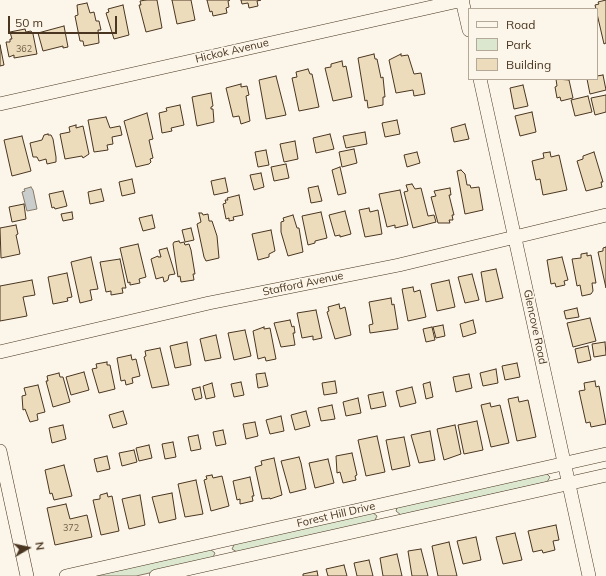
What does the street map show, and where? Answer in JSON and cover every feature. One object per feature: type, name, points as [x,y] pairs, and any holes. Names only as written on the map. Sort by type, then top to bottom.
[{"type":"street","points":[[463,0],[468,25]]},
{"type":"street","name":"Hickok Avenue","points":[[0,104],[463,0]]},
{"type":"street","name":"Glencove Road","points":[[480,80],[589,576]]},
{"type":"street","name":"Stafford Avenue","points":[[0,352],[209,303],[399,265],[606,215]]},
{"type":"street","points":[[0,451],[28,576]]},
{"type":"street","name":"Forest Hill Drive","points":[[66,576],[606,454]]},
{"type":"street","name":"Forest Hill Drive","points":[[156,576],[606,475]]},
{"type":"street","points":[[382,504],[387,524]]},
{"type":"street","points":[[220,541],[223,561]]},
{"type":"green space","points":[[546,473],[550,477],[547,482],[401,515],[396,511],[398,505]]},
{"type":"green space","points":[[372,512],[377,516],[374,522],[237,552],[232,549],[235,543]]},
{"type":"green space","points":[[210,549],[215,553],[212,559],[136,576],[91,576]]},
{"type":"shaded area","points":[[31,187],[37,209],[27,211],[22,192],[25,191],[24,189]]},
{"type":"building","points":[[157,0],[162,28],[146,32],[139,5],[141,5],[140,1]]},
{"type":"building","points":[[172,0],[191,0],[195,20],[177,24]]},
{"type":"building","points":[[207,0],[230,0],[228,1],[229,7],[226,8],[227,13],[213,16],[212,11],[210,12]]},
{"type":"building","points":[[241,0],[261,0],[257,1],[258,6],[249,8],[248,3],[242,4]]},
{"type":"building","points":[[606,0],[606,43],[604,44],[598,18],[598,8],[596,8],[595,5],[599,4],[598,2]]},
{"type":"building","points":[[87,3],[90,13],[94,12],[96,21],[99,21],[101,30],[98,30],[99,43],[84,46],[83,41],[80,41],[75,16],[78,15],[77,5]]},
{"type":"building","points":[[123,5],[129,35],[114,39],[106,13],[109,12],[108,9]]},
{"type":"building","points":[[64,26],[68,47],[63,48],[63,46],[43,51],[38,33]]},
{"type":"building","points":[[25,29],[26,32],[31,31],[33,34],[37,54],[14,58],[14,55],[9,57],[6,42],[10,42],[10,39],[12,39],[10,32]]},
{"type":"building","points":[[0,45],[4,65],[0,66]]},
{"type":"building","points":[[374,54],[375,59],[377,59],[381,78],[383,77],[385,97],[383,97],[383,105],[368,108],[367,100],[365,101],[358,58]]},
{"type":"building","points":[[401,54],[401,56],[408,55],[414,74],[421,73],[425,94],[414,96],[413,90],[396,93],[389,60]]},
{"type":"building","points":[[342,61],[343,67],[346,66],[352,97],[333,101],[325,68],[331,67],[331,64]]},
{"type":"building","points":[[308,69],[310,74],[312,74],[319,107],[299,111],[292,78],[297,77],[296,72]]},
{"type":"building","points":[[603,75],[606,90],[590,94],[587,80],[598,80],[598,76]]},
{"type":"building","points":[[276,76],[286,115],[266,119],[259,80]]},
{"type":"building","points":[[556,80],[569,80],[573,98],[561,101],[560,97],[557,98],[555,87],[557,86]]},
{"type":"building","points":[[241,84],[241,87],[247,86],[249,95],[246,96],[250,121],[241,124],[239,116],[233,117],[226,88]]},
{"type":"building","points":[[523,85],[528,106],[514,109],[510,88]]},
{"type":"building","points":[[211,93],[213,106],[211,109],[213,109],[214,122],[197,126],[192,97]]},
{"type":"building","points":[[606,95],[606,112],[595,115],[591,98]]},
{"type":"building","points":[[588,96],[592,112],[575,116],[571,100]]},
{"type":"building","points":[[180,105],[184,125],[171,128],[172,131],[162,133],[159,113],[167,111],[166,108]]},
{"type":"building","points":[[532,112],[536,132],[520,136],[515,116]]},
{"type":"building","points":[[147,113],[153,139],[149,140],[153,158],[150,159],[151,162],[149,164],[136,167],[124,121]]},
{"type":"building","points":[[106,117],[110,128],[120,126],[122,135],[112,137],[113,144],[107,145],[108,150],[94,152],[88,120]]},
{"type":"building","points":[[397,120],[400,134],[385,137],[382,123]]},
{"type":"building","points":[[465,124],[469,139],[454,142],[451,128]]},
{"type":"building","points":[[76,125],[76,128],[83,126],[89,154],[83,158],[82,156],[65,159],[60,134],[70,132],[69,127]]},
{"type":"building","points":[[365,132],[367,144],[346,148],[343,136]]},
{"type":"building","points":[[330,134],[334,149],[316,153],[313,138]]},
{"type":"building","points":[[44,135],[51,135],[53,139],[56,162],[47,164],[46,159],[39,161],[37,157],[33,157],[30,143],[42,140]]},
{"type":"building","points":[[22,136],[31,171],[12,176],[4,140]]},
{"type":"building","points":[[295,141],[298,159],[284,162],[280,144]]},
{"type":"building","points":[[354,149],[357,163],[342,167],[339,152]]},
{"type":"building","points":[[266,150],[269,165],[258,167],[255,152]]},
{"type":"building","points":[[417,152],[420,163],[407,167],[404,155]]},
{"type":"building","points":[[550,152],[551,157],[559,155],[567,190],[543,195],[540,179],[536,180],[532,161],[544,158],[543,153]]},
{"type":"building","points":[[594,152],[603,182],[601,182],[602,187],[586,191],[577,161],[583,159],[583,156]]},
{"type":"building","points":[[286,164],[289,178],[274,181],[271,167]]},
{"type":"building","points":[[340,167],[346,193],[338,195],[332,170]]},
{"type":"building","points":[[461,170],[465,174],[467,185],[470,185],[471,188],[479,187],[483,210],[465,214],[457,171]]},
{"type":"building","points":[[261,173],[264,187],[254,190],[250,175]]},
{"type":"building","points":[[225,178],[228,192],[214,195],[211,181]]},
{"type":"building","points":[[132,179],[135,193],[122,196],[119,182]]},
{"type":"building","points":[[412,184],[415,189],[421,188],[428,216],[434,215],[436,222],[413,228],[404,192],[408,191],[406,185]]},
{"type":"building","points":[[318,186],[322,201],[311,203],[308,188]]},
{"type":"building","points":[[450,188],[451,195],[449,195],[454,215],[452,215],[453,220],[449,220],[450,223],[438,223],[431,197],[436,196],[434,191]]},
{"type":"building","points":[[101,189],[104,201],[90,204],[88,192]]},
{"type":"building","points":[[400,190],[408,225],[395,228],[395,225],[387,227],[379,194]]},
{"type":"building","points":[[63,191],[67,206],[55,209],[54,207],[52,208],[49,194]]},
{"type":"building","points":[[239,195],[243,215],[233,217],[234,220],[229,221],[229,218],[226,219],[223,204],[226,203],[225,200],[228,200],[227,198]]},
{"type":"building","points":[[24,204],[26,219],[12,222],[9,207]]},
{"type":"building","points":[[369,208],[370,212],[378,210],[382,234],[365,237],[359,210]]},
{"type":"building","points":[[345,211],[351,234],[340,237],[340,235],[335,236],[329,215]]},
{"type":"building","points":[[72,212],[73,219],[63,221],[61,214]]},
{"type":"building","points":[[321,212],[327,238],[315,241],[315,243],[308,245],[302,216]]},
{"type":"building","points":[[199,213],[202,213],[203,215],[208,214],[209,221],[212,221],[217,236],[219,258],[206,261],[204,257],[197,224],[201,222]]},
{"type":"building","points":[[152,215],[155,228],[143,231],[139,218]]},
{"type":"building","points":[[293,215],[297,228],[299,228],[303,252],[288,256],[281,232],[281,222],[284,221],[283,218]]},
{"type":"building","points":[[16,225],[18,234],[16,235],[20,254],[1,258],[0,228]]},
{"type":"building","points":[[191,228],[194,240],[185,242],[182,230]]},
{"type":"building","points":[[271,230],[275,251],[269,254],[269,257],[258,260],[252,234]]},
{"type":"building","points":[[179,241],[180,243],[184,242],[185,245],[189,244],[195,274],[193,274],[194,280],[181,282],[180,276],[178,277],[173,244],[174,242]]},
{"type":"building","points":[[138,244],[146,277],[139,279],[140,283],[130,285],[130,282],[128,283],[120,248]]},
{"type":"building","points":[[606,247],[606,288],[598,252],[603,251],[603,248]]},
{"type":"building","points":[[167,248],[175,274],[169,275],[168,280],[164,282],[163,277],[156,279],[151,259],[158,256],[161,257],[159,250]]},
{"type":"building","points":[[587,253],[587,256],[591,255],[596,283],[592,283],[593,291],[591,294],[582,296],[580,285],[577,286],[572,259],[581,258],[581,254]]},
{"type":"building","points":[[91,257],[98,289],[90,290],[92,300],[80,303],[71,262]]},
{"type":"building","points":[[562,257],[568,280],[564,281],[565,285],[556,287],[555,283],[551,284],[547,260]]},
{"type":"building","points":[[120,259],[126,288],[122,288],[123,293],[111,295],[111,291],[106,292],[100,262]]},
{"type":"building","points":[[496,269],[503,298],[486,302],[481,272]]},
{"type":"building","points":[[67,273],[72,297],[67,298],[68,301],[53,304],[48,277]]},
{"type":"building","points":[[472,274],[479,300],[465,303],[458,277]]},
{"type":"building","points":[[32,280],[35,295],[23,297],[27,316],[0,321],[0,286]]},
{"type":"building","points":[[449,280],[455,307],[437,311],[431,284]]},
{"type":"building","points":[[413,287],[414,292],[420,290],[426,317],[408,321],[402,289]]},
{"type":"building","points":[[391,298],[392,305],[394,304],[398,329],[370,333],[369,325],[373,324],[369,302]]},
{"type":"building","points":[[339,304],[340,309],[345,307],[351,335],[335,339],[327,312],[329,311],[328,307]]},
{"type":"building","points":[[577,308],[579,317],[566,319],[564,311]]},
{"type":"building","points":[[316,310],[322,338],[313,340],[313,336],[302,338],[297,313]]},
{"type":"building","points":[[590,318],[596,341],[573,347],[567,323]]},
{"type":"building","points":[[290,320],[292,327],[294,326],[295,333],[293,333],[295,345],[281,347],[274,323]]},
{"type":"building","points":[[473,320],[476,333],[463,337],[460,324]]},
{"type":"building","points":[[443,325],[445,336],[436,338],[433,327]]},
{"type":"building","points":[[264,327],[264,329],[270,328],[276,359],[266,361],[265,357],[258,359],[253,331]]},
{"type":"building","points":[[432,327],[435,340],[426,342],[423,329]]},
{"type":"building","points":[[245,330],[251,356],[234,360],[228,333]]},
{"type":"building","points":[[216,335],[221,358],[205,361],[200,339]]},
{"type":"building","points":[[187,342],[191,365],[175,368],[170,346]]},
{"type":"building","points":[[605,342],[606,355],[594,357],[592,344]]},
{"type":"building","points":[[588,346],[591,360],[578,363],[575,349]]},
{"type":"building","points":[[160,348],[169,385],[152,388],[144,357],[146,356],[145,351]]},
{"type":"building","points":[[131,355],[132,360],[136,359],[140,376],[132,378],[133,383],[126,385],[125,380],[121,381],[117,358]]},
{"type":"building","points":[[107,362],[107,365],[110,365],[115,389],[99,393],[92,369],[97,368],[96,364]]},
{"type":"building","points":[[517,363],[520,377],[505,380],[502,366]]},
{"type":"building","points":[[496,369],[498,383],[483,386],[480,373]]},
{"type":"building","points":[[84,372],[89,390],[71,395],[66,377]]},
{"type":"building","points":[[59,373],[60,377],[63,377],[70,402],[53,407],[46,381],[48,381],[47,376]]},
{"type":"building","points":[[265,373],[268,386],[258,388],[256,374]]},
{"type":"building","points":[[469,374],[472,388],[456,392],[453,377]]},
{"type":"building","points":[[335,381],[337,393],[324,395],[322,383]]},
{"type":"building","points":[[595,381],[596,387],[599,386],[606,424],[591,427],[590,422],[586,423],[579,391],[585,390],[584,383]]},
{"type":"building","points":[[241,382],[244,395],[234,397],[231,384]]},
{"type":"building","points":[[430,382],[433,397],[426,399],[423,384]]},
{"type":"building","points":[[212,383],[215,397],[206,399],[203,386]]},
{"type":"building","points":[[38,385],[45,412],[37,414],[38,420],[30,422],[25,409],[23,410],[22,396],[26,395],[24,388]]},
{"type":"building","points":[[200,387],[202,398],[195,400],[192,389]]},
{"type":"building","points":[[412,387],[416,403],[400,407],[396,391]]},
{"type":"building","points":[[383,392],[386,406],[371,409],[368,395]]},
{"type":"building","points":[[518,397],[519,402],[528,400],[536,437],[517,441],[508,399]]},
{"type":"building","points":[[358,398],[361,413],[346,416],[343,402]]},
{"type":"building","points":[[490,403],[491,407],[500,405],[509,443],[491,447],[481,405]]},
{"type":"building","points":[[332,405],[335,419],[321,421],[318,408]]},
{"type":"building","points":[[123,411],[127,424],[113,428],[109,415]]},
{"type":"building","points":[[306,411],[310,426],[295,430],[291,415]]},
{"type":"building","points":[[281,416],[284,431],[270,434],[266,420]]},
{"type":"building","points":[[477,421],[483,450],[464,454],[458,425]]},
{"type":"building","points":[[255,422],[258,436],[246,439],[243,424]]},
{"type":"building","points":[[63,425],[66,439],[52,443],[49,428]]},
{"type":"building","points":[[455,425],[461,454],[444,460],[437,429]]},
{"type":"building","points":[[223,430],[226,444],[216,446],[213,432]]},
{"type":"building","points":[[430,431],[435,460],[419,463],[411,435]]},
{"type":"building","points":[[198,435],[201,449],[191,451],[188,437]]},
{"type":"building","points":[[377,436],[385,472],[366,476],[358,440]]},
{"type":"building","points":[[404,437],[410,466],[392,470],[386,440]]},
{"type":"building","points":[[173,442],[176,457],[165,459],[162,444]]},
{"type":"building","points":[[149,445],[152,458],[139,461],[136,448]]},
{"type":"building","points":[[134,450],[137,462],[122,466],[119,453]]},
{"type":"building","points":[[352,453],[357,475],[355,476],[356,480],[343,483],[340,472],[337,473],[336,456]]},
{"type":"building","points":[[107,456],[110,469],[97,472],[94,459]]},
{"type":"building","points":[[299,457],[306,489],[290,493],[281,461]]},
{"type":"building","points":[[274,458],[282,495],[270,499],[262,499],[255,467],[262,465],[261,461]]},
{"type":"building","points":[[328,459],[334,483],[315,488],[309,463]]},
{"type":"building","points":[[64,465],[72,496],[54,500],[52,493],[50,494],[45,470]]},
{"type":"building","points":[[212,475],[213,478],[222,476],[229,506],[211,511],[204,480],[207,479],[206,476]]},
{"type":"building","points":[[250,477],[254,496],[252,496],[253,501],[240,504],[240,499],[237,500],[233,481]]},
{"type":"building","points":[[196,480],[203,514],[185,517],[178,484]]},
{"type":"building","points":[[107,493],[108,497],[112,496],[119,531],[101,535],[93,500],[100,499],[100,495]]},
{"type":"building","points":[[172,493],[176,519],[159,523],[152,497]]},
{"type":"building","points":[[140,495],[145,525],[129,529],[122,499]]},
{"type":"building","points":[[66,504],[70,519],[87,515],[92,537],[55,545],[47,508]]},
{"type":"building","points":[[556,525],[559,540],[553,541],[555,550],[543,553],[542,550],[533,552],[528,531]]},
{"type":"building","points":[[515,533],[522,560],[503,564],[496,537]]},
{"type":"building","points":[[476,537],[481,560],[463,564],[457,541]]},
{"type":"building","points":[[449,542],[457,576],[438,576],[432,546]]},
{"type":"building","points":[[421,549],[428,576],[412,576],[408,551]]},
{"type":"building","points":[[397,554],[402,576],[383,576],[380,558]]},
{"type":"building","points":[[369,560],[373,576],[357,576],[354,563]]},
{"type":"building","points":[[344,565],[347,576],[328,576],[326,569]]},
{"type":"building","points":[[317,571],[318,576],[303,576],[303,574]]}]
